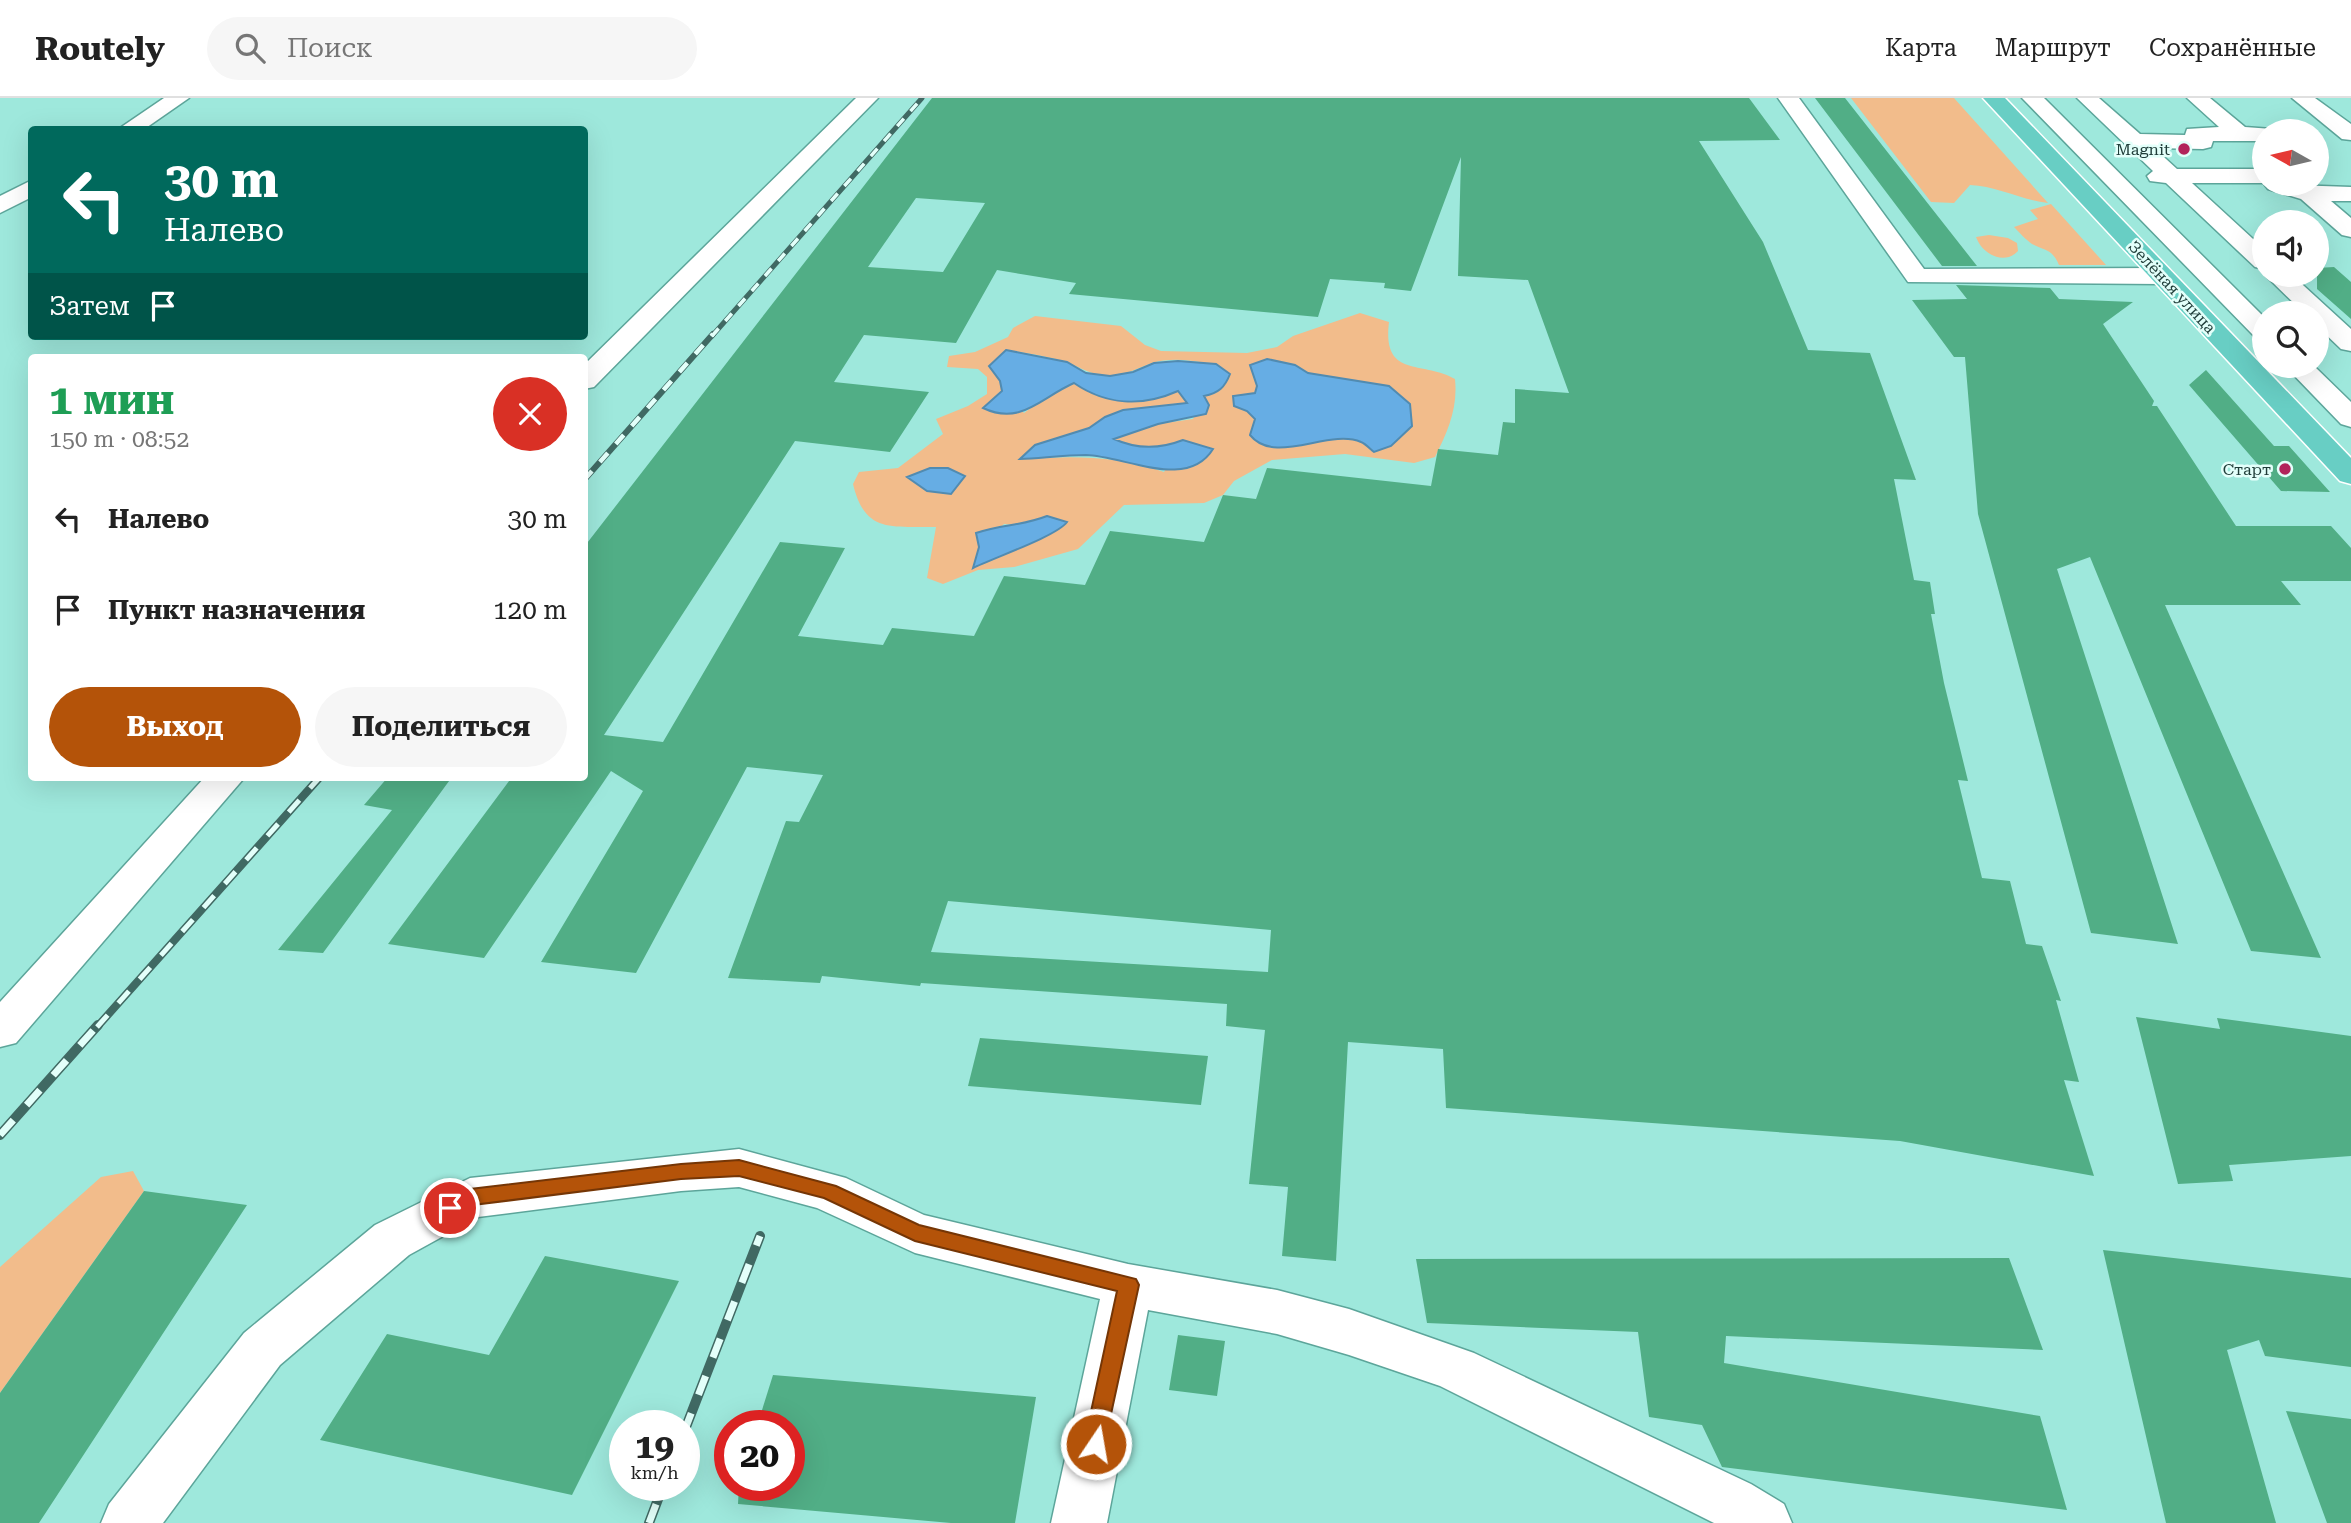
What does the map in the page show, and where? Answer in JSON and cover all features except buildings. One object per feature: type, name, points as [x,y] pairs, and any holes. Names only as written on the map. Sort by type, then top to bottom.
[{"type":"main road","name":"Зелёная улица","points":[[1993,98],[2351,475]]},
{"type":"street","points":[[134,126],[179,98]]},
{"type":"street","points":[[588,378],[868,98]]},
{"type":"street","points":[[1788,98],[1917,277],[2162,276]]},
{"type":"street","points":[[2032,98],[2252,319]]},
{"type":"street","points":[[2087,98],[2252,251]]},
{"type":"street","points":[[2197,98],[2240,134]]},
{"type":"street","points":[[2302,98],[2351,134]]},
{"type":"street","points":[[2134,141],[2203,142],[2194,134],[2252,134]]},
{"type":"street","points":[[2329,134],[2351,134]]},
{"type":"street","points":[[2329,181],[2351,176]]},
{"type":"street","points":[[2068,177],[2252,178]]},
{"type":"street","points":[[0,206],[28,189]]},
{"type":"street","points":[[2329,189],[2351,194]]},
{"type":"street","points":[[2322,196],[2351,229]]},
{"type":"street","points":[[2215,282],[2252,280]]},
{"type":"street","points":[[2291,287],[2351,343]]},
{"type":"street","points":[[2311,378],[2351,418]]},
{"type":"street","points":[[0,1031],[222,781]]},
{"type":"street","points":[[129,1523],[262,1349],[392,1240],[470,1198],[681,1171],[739,1168],[829,1192],[915,1233],[1128,1285],[1277,1312],[1325,1325],[1456,1369],[1731,1503],[1764,1523]]},
{"type":"street","points":[[1079,1523],[1128,1285]]},
{"type":"shaded area","points":[[1851,98],[1954,98],[2048,203],[1970,185],[1954,203],[1931,202]]},
{"type":"shaded area","points":[[2051,204],[2106,265],[2059,265],[2051,253],[2032,244],[2014,227],[2038,219],[2030,210]]},
{"type":"shaded area","points":[[1989,235],[2008,238],[2017,243],[2018,251],[2006,258],[1988,253],[1976,237]]},
{"type":"shaded area","points":[[1360,313],[1389,322],[1388,340],[1398,360],[1455,379],[1451,419],[1435,457],[1414,463],[1345,454],[1272,460],[1234,481],[1223,495],[1204,503],[1124,505],[1078,549],[1014,567],[978,570],[943,584],[927,578],[936,527],[882,524],[865,512],[858,500],[853,484],[859,472],[898,468],[943,434],[936,419],[968,406],[987,394],[987,377],[978,369],[947,367],[949,356],[975,352],[1008,337],[1013,328],[1035,316],[1121,326],[1145,345],[1161,351],[1247,353],[1277,347],[1293,336]],"holes":[[[1006,350],[1058,360],[1104,376],[1122,374],[1152,363],[1171,360],[1203,363],[1230,374],[1221,389],[1204,396],[1193,419],[1158,424],[1113,439],[1148,447],[1183,440],[1164,472],[1129,462],[1094,458],[1022,459],[1036,445],[1089,428],[1105,417],[1123,410],[1188,403],[1178,391],[1152,400],[1125,401],[1099,396],[1074,383],[1051,393],[1024,413],[1002,385]],[[1295,365],[1308,373],[1362,382],[1374,452],[1363,443],[1349,439],[1273,446],[1260,443],[1250,435],[1255,419],[1247,411],[1257,386],[1253,377]],[[1047,516],[1039,540],[974,567],[979,547],[1004,524],[1022,526]]]},
{"type":"shaded area","points":[[133,1171],[144,1191],[0,1393],[0,1267],[101,1177]]},
{"type":"water","points":[[1006,350],[1067,362],[1086,373],[1110,376],[1133,372],[1154,363],[1178,361],[1216,364],[1230,374],[1221,389],[1204,396],[1209,405],[1206,414],[1158,424],[1114,439],[1148,447],[1183,440],[1213,449],[1202,461],[1188,468],[1172,470],[1086,455],[1020,459],[1035,445],[1089,428],[1105,417],[1123,410],[1187,403],[1178,391],[1151,400],[1124,401],[1099,396],[1074,383],[1020,412],[996,413],[983,408],[1002,391],[1000,381],[989,366]]},
{"type":"water","points":[[1267,359],[1295,365],[1308,373],[1389,386],[1410,404],[1412,426],[1391,446],[1374,452],[1363,443],[1348,439],[1288,447],[1261,444],[1250,435],[1255,419],[1247,411],[1234,406],[1233,396],[1255,393],[1257,386],[1250,365]]},
{"type":"water","points":[[930,468],[948,468],[965,476],[951,494],[927,491],[907,477]]},
{"type":"water","points":[[1047,516],[1067,522],[1051,534],[973,568],[979,547],[976,533]]},
{"type":"railway","points":[[712,336],[922,98]]},
{"type":"railway","points":[[588,475],[713,334]]},
{"type":"railway","points":[[97,1027],[316,781]]},
{"type":"railway","points":[[0,1135],[98,1025]]},
{"type":"railway","points":[[693,1410],[760,1236]]},
{"type":"railway","points":[[649,1523],[657,1501]]},
{"type":"place","name":"Magnit","points":[[2184,149]]},
{"type":"place","name":"Старт","points":[[2285,469]]},
{"type":"route","points":[[450,1208],[470,1198],[681,1171],[739,1168],[829,1192],[915,1233],[1128,1285],[1096,1444]]}]
